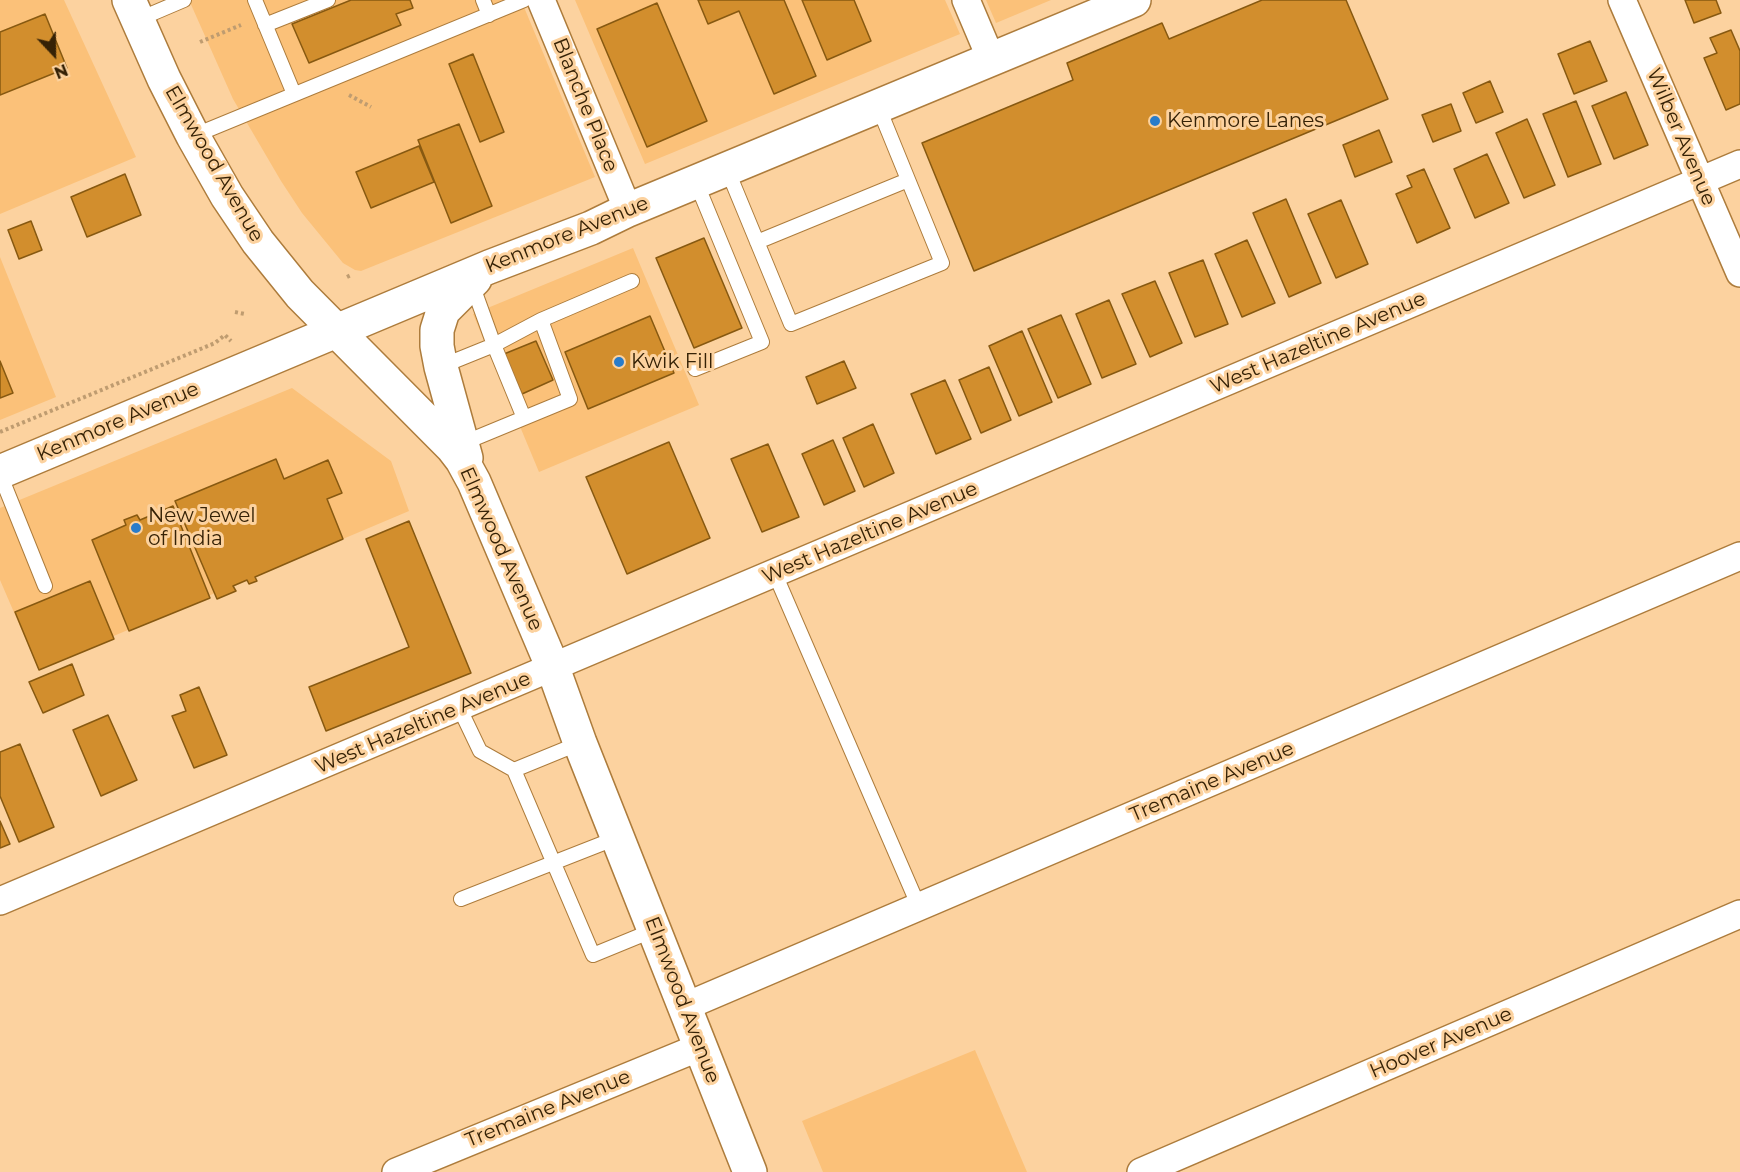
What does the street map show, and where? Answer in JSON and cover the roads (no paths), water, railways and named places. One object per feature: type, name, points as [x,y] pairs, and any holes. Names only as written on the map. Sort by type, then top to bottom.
[{"type":"street","name":"Blanche Place","points":[[541,0],[628,210]]},
{"type":"street","points":[[966,0],[991,59]]},
{"type":"street","name":"Kenmore Avenue","points":[[0,473],[336,330],[480,274],[591,228],[628,210],[1134,0]]},
{"type":"street","name":"Wilber Avenue","points":[[1622,0],[1740,273]]},
{"type":"street","name":"Elmwood Avenue","points":[[133,10],[164,79],[194,136],[237,211],[258,242],[300,294],[452,447],[474,482],[553,668],[580,743],[750,1172]]},
{"type":"street","name":"West Hazeltine Avenue","points":[[0,901],[1740,164]]},
{"type":"street","points":[[474,482],[461,444],[441,367],[437,330],[443,311],[480,274]]},
{"type":"street","name":"Tremaine Avenue","points":[[684,1007],[1740,556]]},
{"type":"street","name":"Hoover Avenue","points":[[1141,1172],[1740,914]]},
{"type":"street","name":"Tremaine Avenue","points":[[396,1172],[700,1047]]},
{"type":"lane","points":[[133,10],[184,0]]},
{"type":"lane","points":[[255,0],[294,94]]},
{"type":"lane","points":[[265,26],[328,0]]},
{"type":"lane","points":[[483,0],[489,15]]},
{"type":"lane","points":[[194,136],[524,0]]},
{"type":"lane","points":[[727,169],[791,324],[910,276],[942,262],[878,106]]},
{"type":"lane","points":[[757,242],[908,180]]},
{"type":"lane","points":[[695,369],[762,342],[696,182]]},
{"type":"lane","points":[[480,274],[494,345],[524,418]]},
{"type":"lane","points":[[441,367],[632,281]]},
{"type":"lane","points":[[461,444],[570,399],[541,321]]},
{"type":"lane","points":[[0,473],[45,586]]},
{"type":"lane","points":[[775,574],[919,907]]},
{"type":"lane","points":[[459,708],[480,751],[514,770],[593,955],[654,930]]},
{"type":"lane","points":[[514,770],[580,743]]},
{"type":"lane","points":[[461,899],[619,837]]},
{"type":"place","name":"Kenmore Lanes","points":[[1155,121]]},
{"type":"place","name":"Kwik Fill","points":[[619,362]]},
{"type":"place","name":"New Jewel of India","points":[[136,528]]}]
